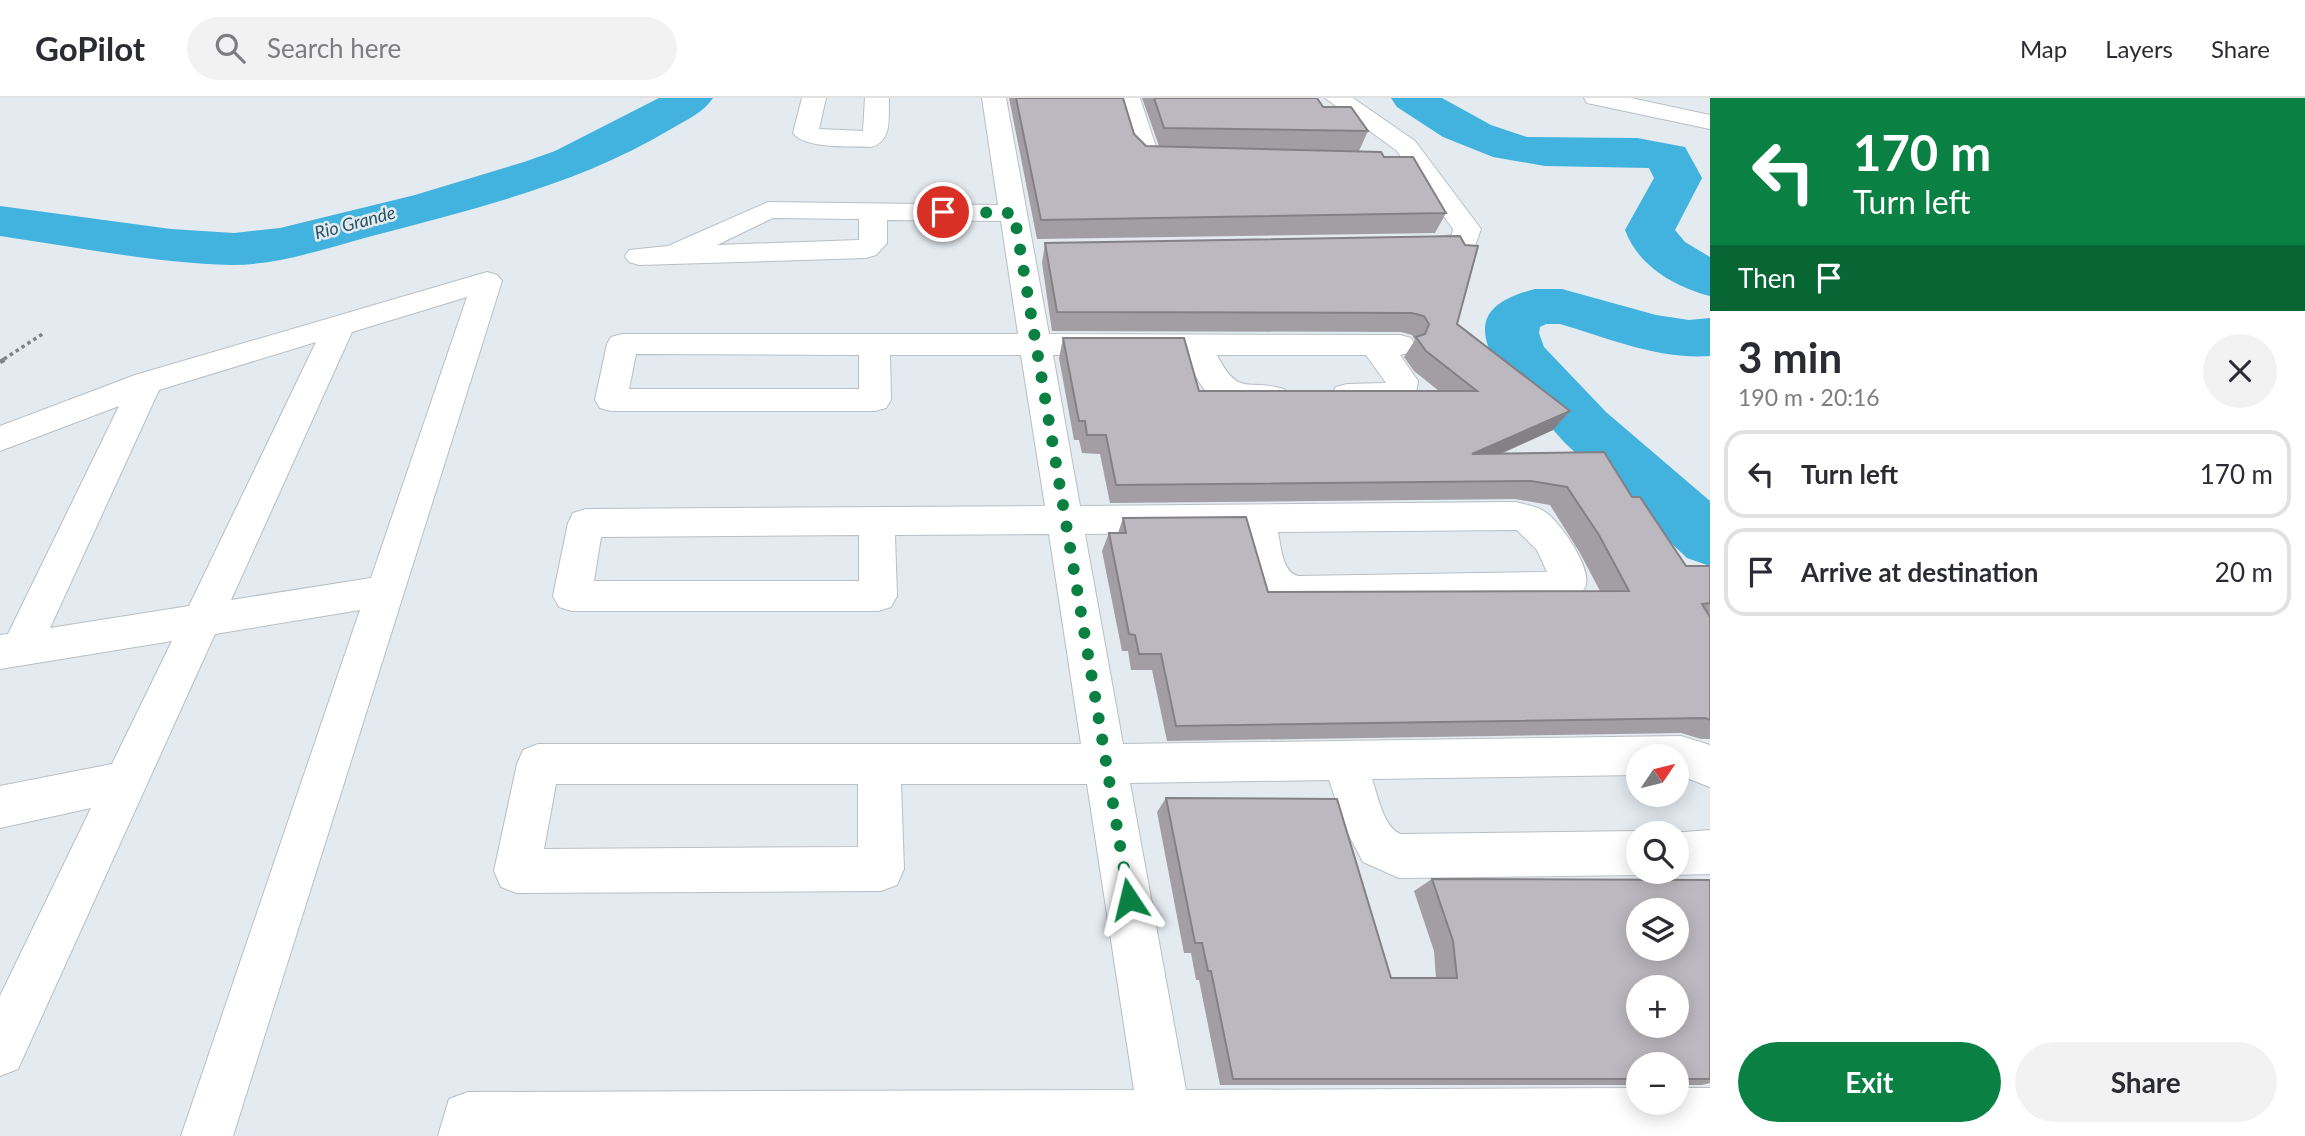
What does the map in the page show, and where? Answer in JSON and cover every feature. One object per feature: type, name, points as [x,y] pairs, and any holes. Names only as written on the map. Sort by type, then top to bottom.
[{"type":"street","points":[[814,98],[806,134],[861,140],[871,139],[875,134],[877,98]]},
{"type":"street","points":[[994,98],[1014,213],[1034,251],[1036,344],[1167,1126]]},
{"type":"street","points":[[1128,98],[1145,153],[1150,158],[1202,160]]},
{"type":"street","points":[[1337,98],[1406,146],[1467,229],[1465,240],[1446,246],[1391,246]]},
{"type":"street","points":[[1596,98],[1710,122]]},
{"type":"street","points":[[1379,161],[1419,162]]},
{"type":"street","points":[[676,254],[768,210],[1014,213]]},
{"type":"street","points":[[639,256],[866,249],[873,243],[873,211]]},
{"type":"street","points":[[0,439],[146,383],[487,281],[207,1136]]},
{"type":"street","points":[[0,1051],[340,325]]},
{"type":"street","points":[[874,344],[875,400],[611,400],[622,344],[874,344],[1036,344],[1196,344],[1387,345],[1402,381],[1401,390],[1392,394],[1310,396],[1241,397],[1226,394],[1217,385],[1196,344]]},
{"type":"street","points":[[10,650],[146,383]]},
{"type":"street","points":[[877,522],[878,596],[572,596],[586,523],[877,522],[1066,522],[1256,518],[1515,516],[1530,520],[1542,531],[1568,573],[1569,583],[1558,587],[1298,591],[1279,586],[1270,573],[1256,518]]},
{"type":"street","points":[[10,650],[385,591]]},
{"type":"street","points":[[879,764],[881,869],[517,871],[538,764],[879,764],[1107,764],[1681,755],[1706,763],[1710,767]]},
{"type":"street","points":[[1344,760],[1368,830],[1379,847],[1399,856],[1626,853]]},
{"type":"street","points":[[0,807],[126,781]]},
{"type":"street","points":[[1689,853],[1710,852]]},
{"type":"street","points":[[464,1136],[468,1118],[883,1126],[1167,1126],[1447,1125],[1710,1114]]},
{"type":"path","points":[[0,362],[44,333]]},
{"type":"building","points":[[1016,98],[1123,98],[1134,134],[1146,146],[1381,152],[1384,157],[1413,157],[1446,213],[1041,220]]},
{"type":"building","points":[[1154,98],[1317,98],[1323,107],[1351,107],[1368,131],[1164,128]]},
{"type":"building","points":[[1460,236],[1465,245],[1478,246],[1457,324],[1570,411],[1472,454],[1604,452],[1632,497],[1640,497],[1686,566],[1710,566],[1710,603],[1702,604],[1710,617],[1710,720],[1176,726],[1161,654],[1139,654],[1135,635],[1129,634],[1109,533],[1126,533],[1123,518],[1246,517],[1268,592],[1629,591],[1599,535],[1567,487],[1531,481],[1116,485],[1106,435],[1087,435],[1085,421],[1079,421],[1063,338],[1184,338],[1199,391],[1477,391],[1426,351],[1416,337],[1425,334],[1429,324],[1424,316],[1412,313],[1057,312],[1045,243]]},
{"type":"building","points":[[1166,798],[1337,799],[1391,978],[1457,978],[1453,941],[1432,879],[1626,880],[1626,884],[1689,884],[1689,880],[1710,880],[1710,1079],[1689,1079],[1689,1052],[1626,1052],[1626,1079],[1233,1079],[1211,971],[1208,971],[1202,943],[1195,943]]},
{"type":"waterway","name":"Rio Grande","points":[[0,221],[171,245],[234,249],[280,244],[432,205],[572,161],[642,127],[691,98]]},
{"type":"waterway","points":[[1413,98],[1459,127],[1509,147],[1545,152],[1637,152],[1668,157],[1678,178],[1650,230],[1653,239],[1666,253],[1710,279]]},
{"type":"waterway","points":[[1710,337],[1689,339],[1654,333],[1562,306],[1535,307],[1515,318],[1511,333],[1519,355],[1585,427],[1710,540]]},
{"type":"route","points":[[943,212],[1014,213],[1129,899]]}]
